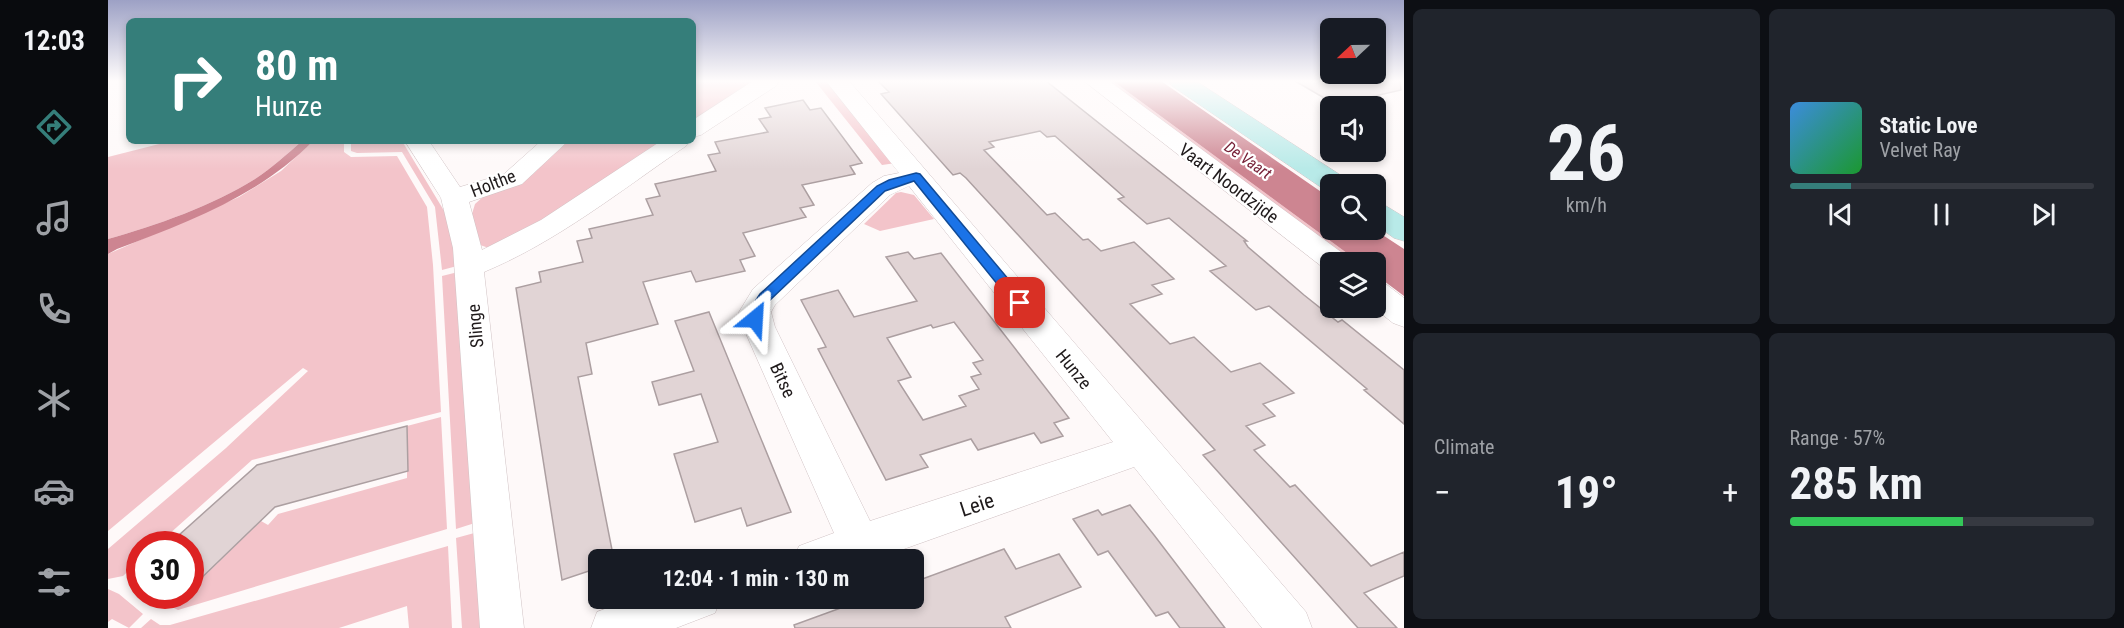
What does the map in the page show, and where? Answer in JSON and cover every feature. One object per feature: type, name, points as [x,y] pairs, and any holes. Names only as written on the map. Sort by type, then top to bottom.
[{"type":"main road","points":[[1224,110],[1320,174]]},
{"type":"main road","points":[[1386,219],[1404,231]]},
{"type":"street","points":[[696,128],[723,110]]},
{"type":"street","name":"Hunze","points":[[861,110],[1290,628]]},
{"type":"street","name":"Vaart Noordzijde","points":[[1134,110],[1322,252]]},
{"type":"street","name":"Slinge","points":[[419,144],[454,198],[470,266],[502,628]]},
{"type":"street","name":"Holthe","points":[[454,198],[513,179],[553,144]]},
{"type":"street","points":[[470,266],[497,256],[526,241],[672,144]]},
{"type":"street","name":"Bitse","points":[[860,544],[759,327],[755,312],[764,297],[881,189],[893,182],[916,177]]},
{"type":"street","points":[[1386,301],[1404,315]]},
{"type":"street","name":"Leie","points":[[846,549],[1140,448]]},
{"type":"street","points":[[613,628],[668,609]]},
{"type":"shaded area","points":[[696,110],[714,110],[696,122]]},
{"type":"shaded area","points":[[838,110],[853,110],[896,163],[882,165]]},
{"type":"shaded area","points":[[1142,110],[1153,110],[1320,233],[1320,240],[1329,240],[1345,252],[1333,252]]},
{"type":"shaded area","points":[[159,144],[299,144],[261,175],[221,198],[145,228],[108,239],[108,157]]},
{"type":"shaded area","points":[[310,144],[344,144],[344,152],[351,157],[397,156],[427,207],[433,265],[441,412],[252,460],[173,531],[129,531],[226,448],[308,371],[303,368],[108,531],[108,254],[239,197],[281,171]]},
{"type":"shaded area","points":[[351,144],[404,144],[446,214],[457,266],[442,270],[435,207],[402,152],[357,153],[351,151]]},
{"type":"shaded area","points":[[564,144],[662,144],[514,240],[492,249],[480,245],[472,214],[475,204],[484,196],[533,174]]},
{"type":"shaded area","points":[[896,193],[914,195],[934,219],[880,231],[864,224]]},
{"type":"shaded area","points":[[458,272],[478,522],[456,529],[442,276]]},
{"type":"shaded area","points":[[441,417],[447,529],[204,602],[204,576],[261,521],[268,525],[278,514],[407,478],[407,426]]},
{"type":"shaded area","points":[[478,532],[486,628],[462,628],[456,538]]},
{"type":"shaded area","points":[[126,534],[126,573],[123,576],[108,579],[108,549]]},
{"type":"shaded area","points":[[448,546],[452,628],[409,628],[407,606],[339,628],[141,628],[151,619],[160,625],[170,625]]},
{"type":"shaded area","points":[[108,589],[126,600],[126,609],[137,609],[143,614],[129,628],[112,619],[108,622]]},
{"type":"water","name":"De Vaart","points":[[1153,110],[1203,110],[1320,191],[1320,233]]},
{"type":"water","points":[[299,144],[310,144],[270,177],[221,206],[108,254],[108,239],[145,228],[221,198],[261,175]]},
{"type":"water","points":[[1386,237],[1404,249],[1404,296],[1386,282],[1386,252],[1345,252],[1329,240],[1386,240]]},
{"type":"building","points":[[767,110],[823,110],[862,163],[850,166],[855,174],[802,185],[814,205],[800,208],[806,217],[743,233],[755,256],[740,260],[745,271],[696,282],[691,271],[643,282],[658,324],[586,343],[592,374],[578,377],[612,549],[588,549],[588,571],[562,580],[516,288],[541,282],[539,272],[583,262],[577,241],[592,238],[589,229],[653,215],[646,199],[660,196],[655,184],[716,171],[708,155],[720,153],[715,142],[768,132],[759,119],[771,117]]},
{"type":"building","points":[[895,110],[1083,110],[1247,241],[1244,241],[1248,247],[1320,308],[1320,318],[1333,318],[1338,322],[1342,320],[1404,370],[1404,424],[1364,390],[1367,389],[1269,306],[1256,310],[1210,271],[1226,266],[1169,218],[1147,224],[1118,199],[1124,197],[1055,136],[1047,137],[1040,131],[989,142],[994,147],[984,150],[1047,215],[1055,213],[1083,240],[1088,239],[1101,251],[1134,242],[1174,279],[1152,285],[1162,294],[1130,304],[1170,344],[1194,337],[1231,372],[1260,363],[1294,393],[1263,404],[1275,416],[1246,426],[1265,445],[1254,450],[1290,487],[1295,485],[1371,566],[1404,552],[1404,576],[1364,593],[1397,628],[1358,628],[1203,455],[1215,450],[960,173],[953,175]]},
{"type":"building","points":[[908,252],[914,259],[941,253],[1069,418],[1054,423],[1063,436],[1041,443],[1034,433],[978,450],[971,439],[920,455],[928,467],[886,480],[818,349],[826,347],[801,300],[838,290],[854,317],[917,301],[886,257]],"holes":[[[954,322],[983,360],[973,363],[981,374],[971,377],[979,389],[959,396],[966,406],[923,420],[898,381],[911,377],[887,338],[931,325],[933,328]]]},
{"type":"building","points":[[709,312],[791,512],[747,526],[741,508],[695,522],[674,454],[718,442],[701,394],[659,405],[652,382],[694,371],[675,321]]},
{"type":"building","points":[[407,426],[408,471],[275,507],[204,575],[204,531],[183,531],[257,465]]},
{"type":"building","points":[[1130,505],[1225,628],[1180,628],[1168,612],[1156,616],[1108,551],[1098,555],[1073,519],[1098,510],[1102,515]]},
{"type":"building","points":[[1004,549],[1016,569],[1059,554],[1081,587],[1005,617],[1011,628],[795,628],[794,625],[838,609],[924,609],[924,578]]},
{"type":"route","points":[[755,319],[755,312],[764,297],[883,186],[916,177],[1020,303]]}]
